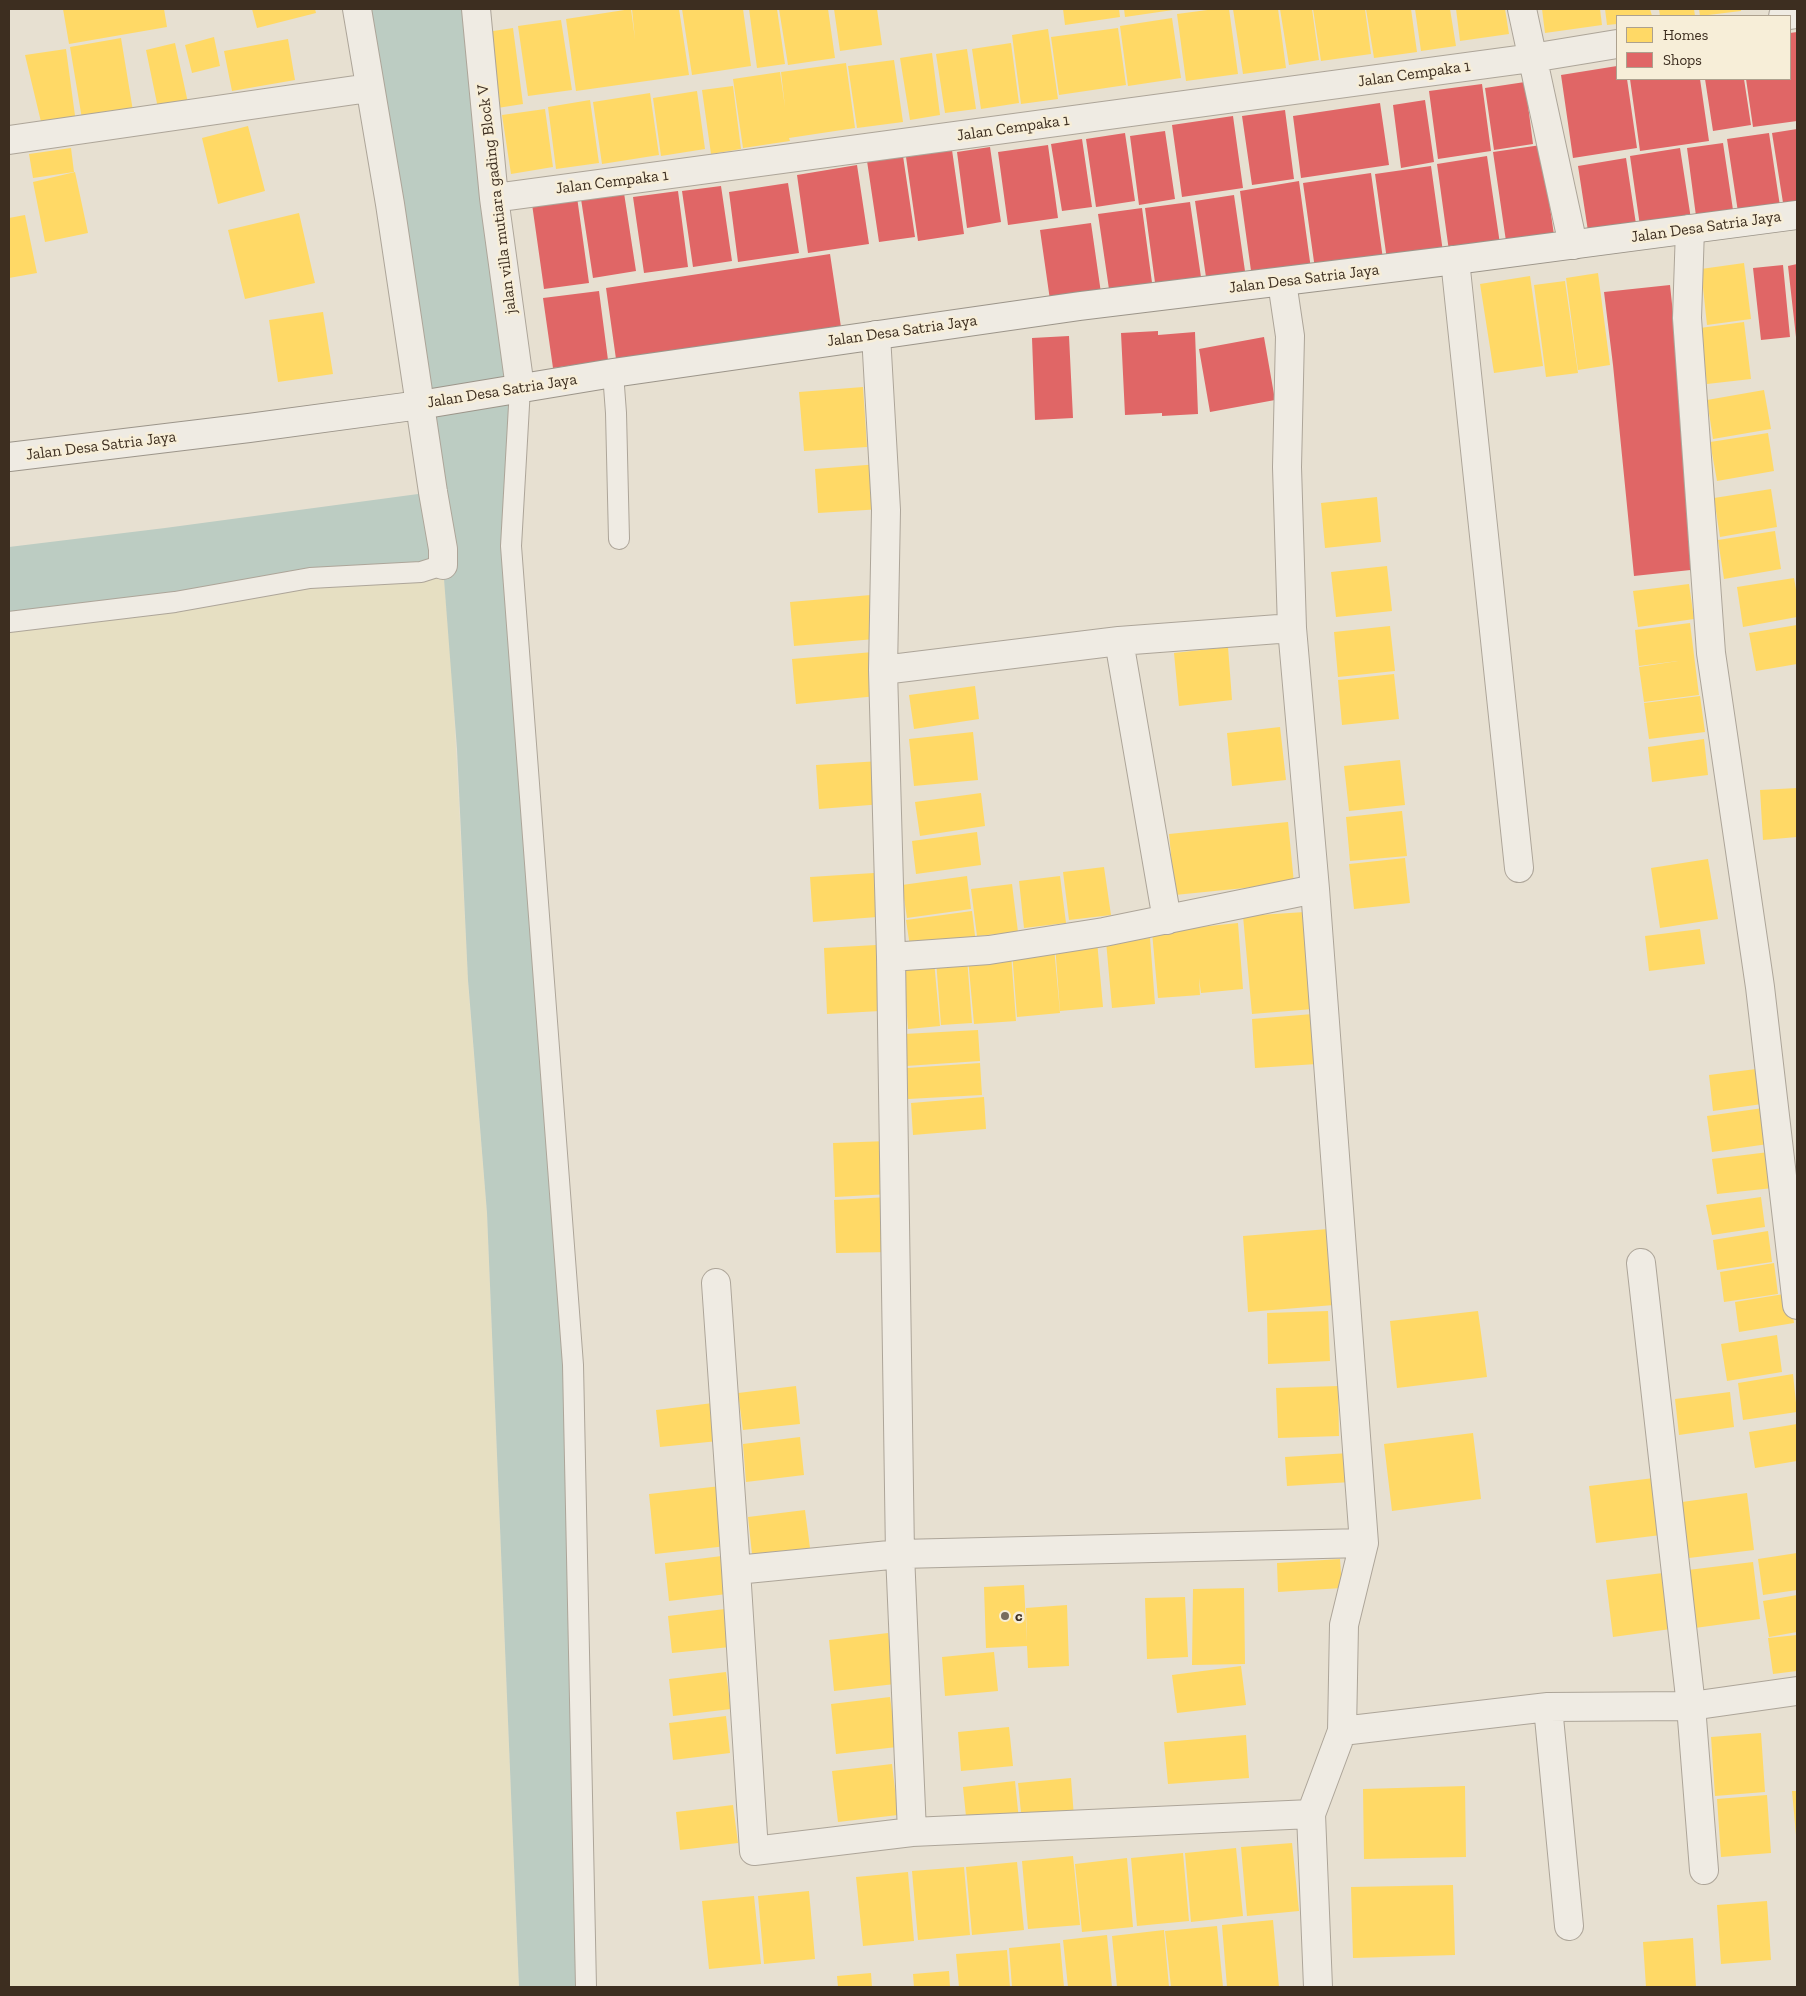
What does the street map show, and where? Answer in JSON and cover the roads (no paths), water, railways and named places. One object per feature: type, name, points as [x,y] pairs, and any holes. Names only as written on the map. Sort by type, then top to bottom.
[{"type":"street","points":[[357,9],[423,404],[443,549],[443,565]]},
{"type":"street","name":"jalan villa mutiara gading Block V","points":[[476,9],[494,198],[520,388]]},
{"type":"street","points":[[1522,9],[1573,245]]},
{"type":"street","name":"Jalan Cempaka 1","points":[[494,198],[1532,58],[1616,44]]},
{"type":"street","points":[[9,140],[369,88]]},
{"type":"street","name":"Jalan Desa Satria Jaya","points":[[9,457],[249,428],[423,404],[613,373],[1080,306],[1282,282],[1797,215]]},
{"type":"street","points":[[1690,229],[1687,318],[1712,652],[1760,987],[1797,1305]]},
{"type":"street","points":[[1455,260],[1519,868]]},
{"type":"street","points":[[1282,282],[1290,336],[1287,468],[1292,628],[1315,889],[1364,1543],[1344,1626],[1342,1731],[1310,1814],[1318,1987]]},
{"type":"street","points":[[876,335],[886,510],[883,670],[891,957],[900,1554],[912,1832]]},
{"type":"street","points":[[883,670],[1119,641],[1292,628]]},
{"type":"street","points":[[1119,641],[1167,920]]},
{"type":"street","points":[[891,957],[989,950],[1104,932],[1315,889]]},
{"type":"street","points":[[1640,1263],[1691,1706],[1704,1870]]},
{"type":"street","points":[[716,1283],[754,1851],[912,1832],[1310,1814]]},
{"type":"street","points":[[736,1570],[900,1554],[1364,1543]]},
{"type":"street","points":[[1342,1731],[1548,1707],[1691,1706],[1797,1691]]},
{"type":"street","points":[[1548,1707],[1569,1926]]},
{"type":"lane","points":[[613,373],[616,413],[619,539]]},
{"type":"lane","points":[[520,388],[512,546],[573,1365],[586,1987]]},
{"type":"lane","points":[[9,622],[175,602],[310,578],[421,572],[443,565]]},
{"type":"place","name":"c","points":[[1005,1616]]}]
